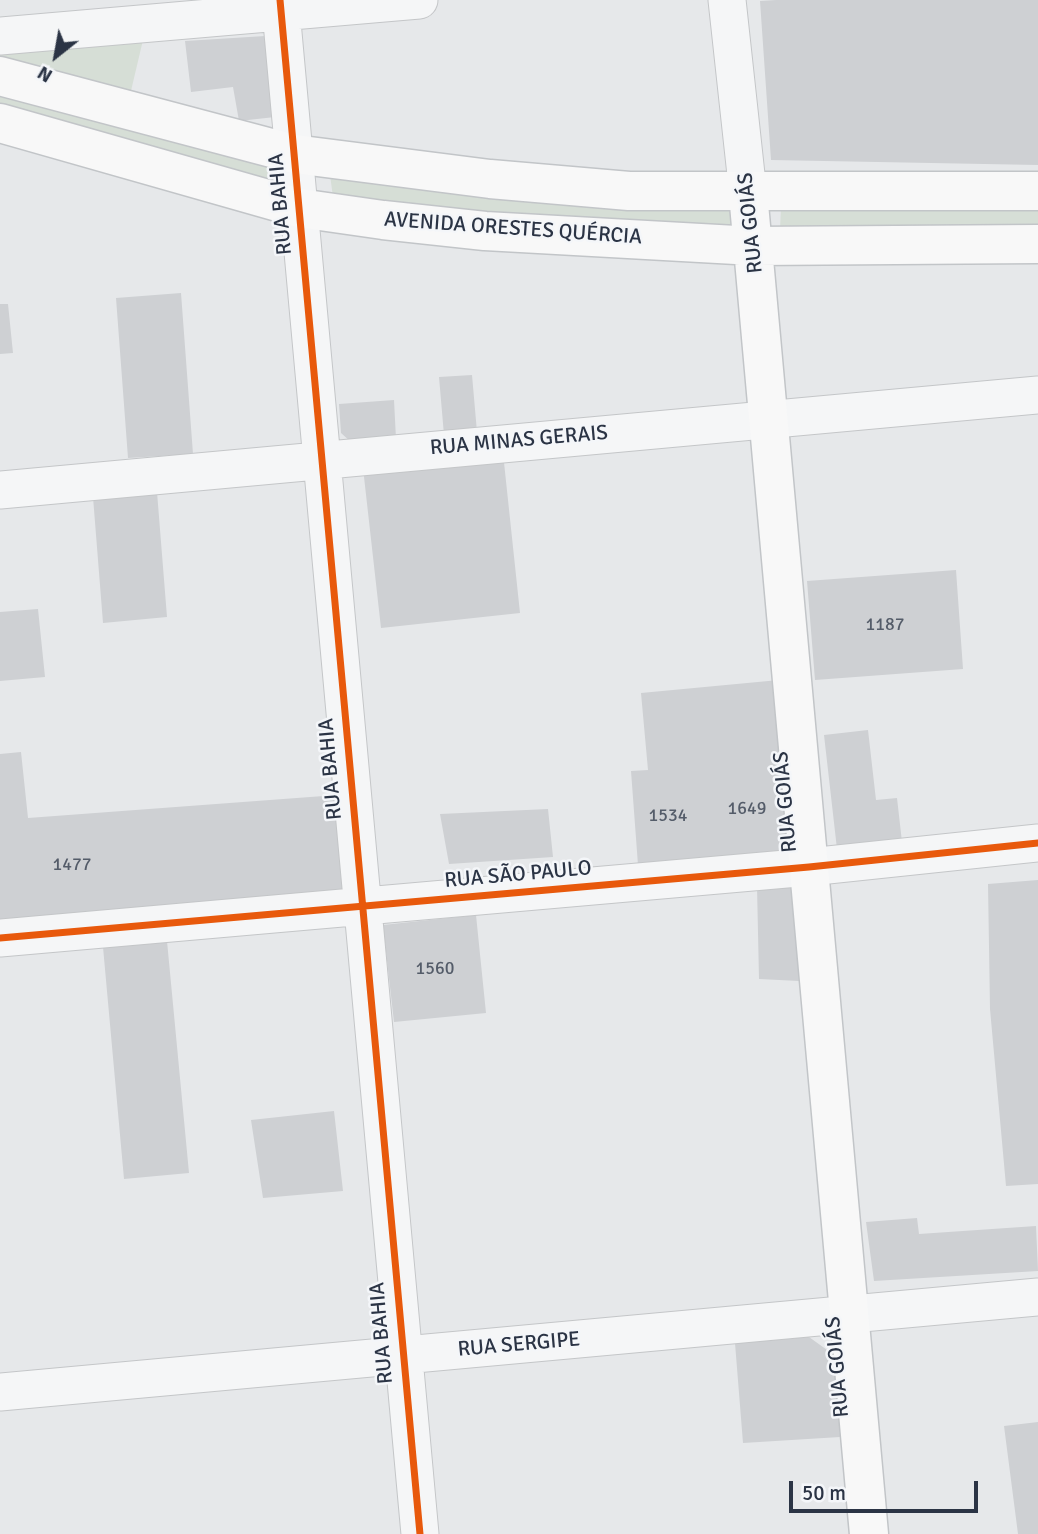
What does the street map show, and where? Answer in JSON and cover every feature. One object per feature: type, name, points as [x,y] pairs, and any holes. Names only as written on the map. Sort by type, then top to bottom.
[{"type":"main road","points":[[0,76],[294,154],[490,179],[629,191],[1038,191]]},
{"type":"main road","name":"AVENIDA ORESTES QUÉRCIA","points":[[0,123],[299,208],[485,231],[754,246],[1038,244]]},
{"type":"main road","name":"RUA GOIÁS","points":[[748,193],[869,1534]]},
{"type":"street","points":[[0,36],[281,6],[419,0]]},
{"type":"street","name":"RUA GOIÁS","points":[[727,0],[748,193]]},
{"type":"street","name":"RUA BAHIA","points":[[281,6],[420,1534]]},
{"type":"street","name":"RUA MINAS GERAIS","points":[[0,490],[1038,395]]},
{"type":"street","name":"RUA SÃO PAULO","points":[[0,938],[809,867],[1038,843]]},
{"type":"street","name":"RUA SERGIPE","points":[[0,1392],[1038,1297]]},
{"type":"shaded area","points":[[143,40],[130,95],[0,63],[0,47]]},
{"type":"shaded area","points":[[0,84],[275,164],[273,187],[0,110]]},
{"type":"shaded area","points":[[330,175],[428,191],[575,205],[733,208],[734,225],[573,224],[333,197]]},
{"type":"shaded area","points":[[1038,205],[1038,229],[780,230],[781,207]]},
{"type":"building","points":[[1038,0],[1038,165],[771,160],[760,1]]},
{"type":"building","points":[[265,36],[275,117],[239,121],[233,87],[191,92],[185,41]]},
{"type":"building","points":[[181,293],[193,454],[128,458],[116,298]]},
{"type":"building","points":[[0,304],[8,304],[13,353],[0,354]]},
{"type":"building","points":[[472,375],[477,432],[444,435],[439,377]]},
{"type":"building","points":[[394,400],[396,439],[351,442],[341,433],[339,404]]},
{"type":"building","points":[[503,453],[520,613],[381,628],[363,468]]},
{"type":"building","points":[[157,492],[167,617],[103,623],[93,497]]},
{"type":"building","points":[[956,570],[963,669],[815,680],[807,581]]},
{"type":"building","points":[[38,609],[45,677],[0,681],[0,612]]},
{"type":"building","points":[[779,680],[798,852],[638,865],[631,771],[648,770],[641,693]]},
{"type":"building","points":[[868,730],[876,800],[897,798],[902,842],[837,849],[824,735]]},
{"type":"building","points":[[21,752],[28,818],[337,795],[346,895],[0,919],[0,754]]},
{"type":"building","points":[[548,809],[553,857],[449,864],[440,814]]},
{"type":"building","points":[[1038,880],[1038,1184],[1006,1186],[990,1009],[988,884]]},
{"type":"building","points":[[794,884],[799,981],[759,979],[757,886]]},
{"type":"building","points":[[476,915],[486,1013],[394,1022],[383,925]]},
{"type":"building","points":[[167,941],[189,1173],[124,1179],[103,947]]},
{"type":"building","points":[[334,1111],[343,1191],[263,1198],[251,1120]]},
{"type":"building","points":[[917,1218],[919,1234],[1036,1226],[1038,1271],[874,1281],[866,1222]]},
{"type":"building","points":[[809,1337],[834,1355],[840,1437],[743,1443],[735,1343]]},
{"type":"building","points":[[1038,1422],[1038,1534],[1018,1534],[1004,1426]]},
{"type":"cycle path","points":[[280,0],[420,1534]]},
{"type":"cycle path","points":[[0,938],[809,867],[1038,843]]}]
